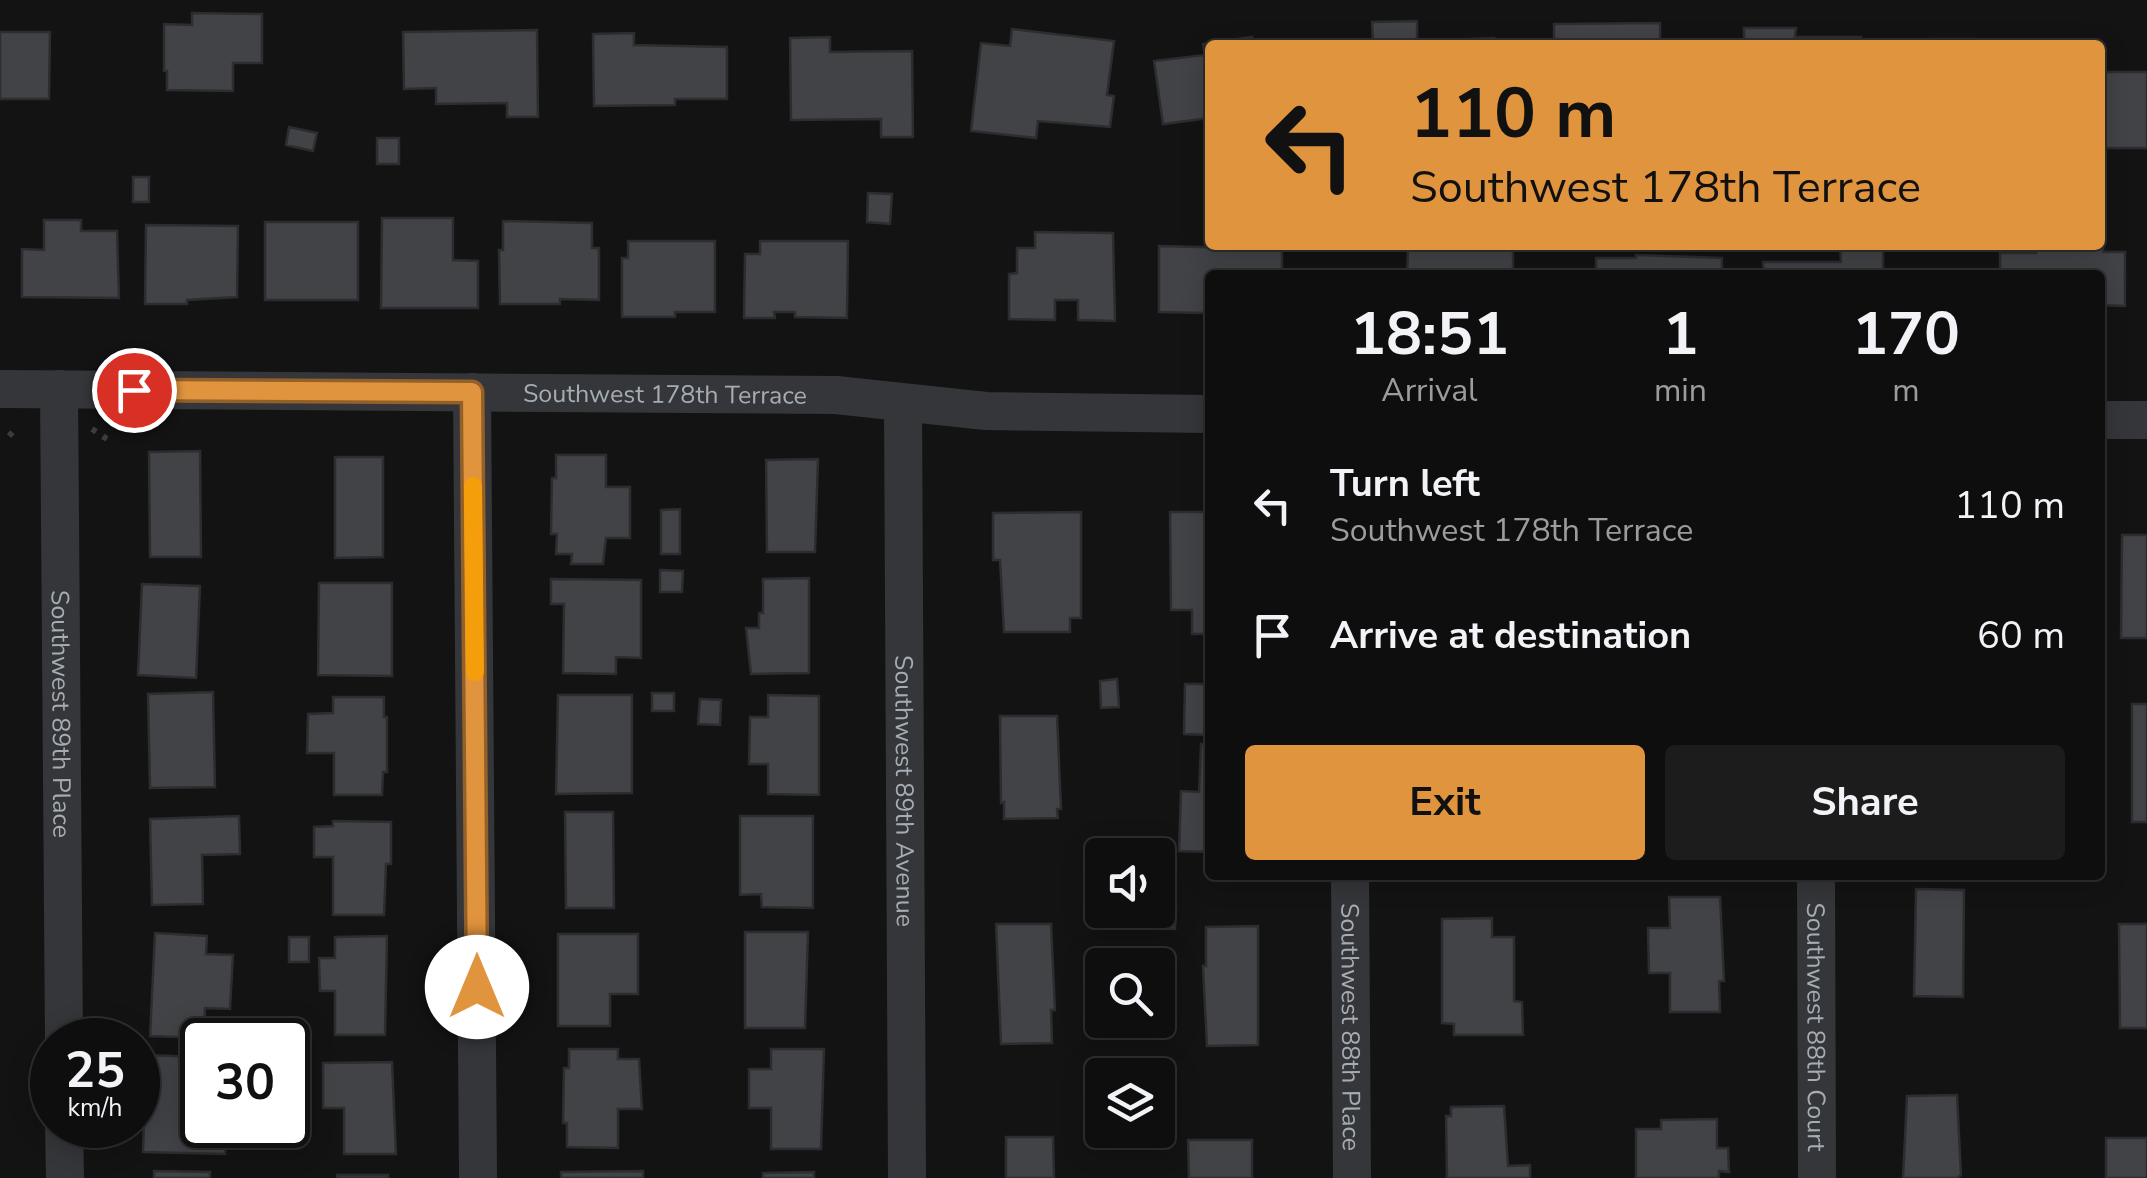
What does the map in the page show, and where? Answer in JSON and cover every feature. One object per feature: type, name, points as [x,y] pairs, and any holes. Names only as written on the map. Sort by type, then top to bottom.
[{"type":"street","name":"Southwest 178th Terrace","points":[[0,389],[836,395],[986,412],[1205,414]]},
{"type":"street","name":"Southwest 89th Place","points":[[59,390],[64,1018]]},
{"type":"street","points":[[472,392],[478,1178]]},
{"type":"street","name":"Southwest 89th Avenue","points":[[903,403],[907,1178]]},
{"type":"street","points":[[2105,420],[2147,420]]},
{"type":"street","name":"Southwest 88th Place","points":[[1350,880],[1352,1178]]},
{"type":"street","name":"Southwest 88th Court","points":[[1816,880],[1817,1178]]},
{"type":"street","points":[[64,1148],[65,1178]]},
{"type":"path","points":[[9,436],[18,427]]},
{"type":"path","points":[[91,428],[107,438]]},
{"type":"building","points":[[192,13],[262,14],[262,63],[233,63],[233,91],[167,90],[164,24],[192,25]]},
{"type":"building","points":[[1417,21],[1417,40],[1373,40],[1372,22]]},
{"type":"building","points":[[1660,23],[1660,40],[1554,40],[1554,24]]},
{"type":"building","points":[[1744,28],[1796,28],[1795,37],[1861,37],[1861,40],[1744,40]]},
{"type":"building","points":[[1012,29],[1114,41],[1107,95],[1114,96],[1110,127],[1038,121],[1036,138],[971,131],[981,43],[1010,46]]},
{"type":"building","points":[[537,30],[538,117],[507,117],[507,103],[436,104],[436,88],[404,89],[403,32]]},
{"type":"building","points":[[0,32],[50,32],[49,99],[0,99]]},
{"type":"building","points":[[634,33],[634,45],[727,47],[727,99],[675,99],[675,105],[594,106],[593,34]]},
{"type":"building","points":[[830,37],[830,52],[912,51],[913,137],[881,137],[881,119],[791,120],[790,38]]},
{"type":"building","points":[[1205,55],[1205,119],[1163,124],[1154,61]]},
{"type":"building","points":[[2105,72],[2147,72],[2147,148],[2105,148]]},
{"type":"building","points":[[289,127],[317,133],[313,151],[286,145]]},
{"type":"building","points":[[377,138],[399,138],[399,164],[377,164]]},
{"type":"building","points":[[133,177],[149,177],[149,202],[133,202]]},
{"type":"building","points":[[868,193],[892,194],[890,224],[867,222]]},
{"type":"building","points":[[382,218],[453,218],[453,260],[478,261],[478,308],[381,308]]},
{"type":"building","points":[[44,220],[81,220],[81,231],[117,231],[119,298],[22,297],[22,249],[44,250]]},
{"type":"building","points":[[503,221],[592,223],[592,248],[599,248],[599,300],[500,304]]},
{"type":"building","points":[[265,222],[358,222],[358,300],[265,300]]},
{"type":"building","points":[[146,225],[238,226],[237,297],[187,300],[187,304],[145,304]]},
{"type":"building","points":[[1035,232],[1113,233],[1115,321],[1078,320],[1078,300],[1055,300],[1055,320],[1009,319],[1009,274],[1017,273],[1017,248],[1035,248]]},
{"type":"building","points":[[628,241],[715,241],[715,312],[622,317],[622,258],[628,258]]},
{"type":"building","points":[[760,241],[848,241],[847,318],[795,317],[795,312],[774,312],[775,318],[744,318],[745,254],[760,254]]},
{"type":"building","points":[[1159,246],[1282,250],[1282,270],[1205,270],[1205,313],[1159,312]]},
{"type":"building","points":[[1408,250],[1513,250],[1513,270],[1407,270]]},
{"type":"building","points":[[1840,250],[1883,250],[1883,270],[1764,270],[1763,262],[1841,262]]},
{"type":"building","points":[[2125,252],[2125,306],[2105,305],[2105,270],[2000,270],[2000,253]]},
{"type":"building","points":[[1596,258],[1722,258],[1722,270],[1596,270]]},
{"type":"building","points":[[200,451],[201,557],[150,557],[149,452]]},
{"type":"building","points":[[556,455],[606,455],[606,487],[630,487],[630,538],[606,538],[603,564],[571,564],[572,554],[556,554],[557,534],[551,534]]},
{"type":"building","points":[[335,457],[383,457],[383,557],[335,558]]},
{"type":"building","points":[[818,459],[815,552],[767,552],[766,460]]},
{"type":"building","points":[[680,509],[680,554],[661,554],[661,510]]},
{"type":"building","points":[[1081,512],[1081,618],[1070,618],[1070,632],[1004,632],[1000,560],[993,560],[993,513]]},
{"type":"building","points":[[1170,512],[1205,512],[1205,634],[1192,634],[1192,610],[1171,610]]},
{"type":"building","points":[[2122,535],[2147,535],[2147,638],[2121,638]]},
{"type":"building","points":[[660,570],[683,571],[682,592],[660,592]]},
{"type":"building","points":[[809,578],[809,673],[751,674],[746,628],[759,628],[763,579]]},
{"type":"building","points":[[551,579],[641,580],[641,658],[616,657],[616,674],[563,673],[564,604],[551,604]]},
{"type":"building","points":[[319,583],[392,583],[392,676],[318,675]]},
{"type":"building","points":[[142,584],[200,586],[196,678],[138,675]]},
{"type":"building","points":[[1117,679],[1119,707],[1101,708],[1100,681]]},
{"type":"building","points":[[1185,684],[1205,684],[1205,735],[1184,734]]},
{"type":"building","points":[[213,692],[215,787],[150,788],[148,694]]},
{"type":"building","points":[[652,693],[674,693],[674,711],[652,711]]},
{"type":"building","points":[[558,695],[632,695],[632,793],[556,794]]},
{"type":"building","points":[[768,695],[819,696],[819,795],[768,794],[768,764],[749,764],[750,717],[768,717]]},
{"type":"building","points":[[333,697],[384,697],[387,772],[383,772],[382,795],[334,795],[334,753],[307,753],[308,714],[333,713]]},
{"type":"building","points":[[700,699],[721,700],[720,725],[698,724]]},
{"type":"building","points":[[2132,704],[2147,704],[2147,822],[2132,822]]},
{"type":"building","points":[[1000,716],[1057,716],[1061,809],[1057,809],[1058,818],[1004,819]]},
{"type":"building","points":[[1201,744],[1205,745],[1205,852],[1179,851],[1181,791],[1199,792]]},
{"type":"building","points":[[565,812],[613,812],[614,908],[566,908]]},
{"type":"building","points":[[239,816],[240,854],[202,855],[203,904],[152,905],[150,819]]},
{"type":"building","points":[[740,816],[813,816],[813,908],[762,907],[761,894],[740,895]]},
{"type":"building","points":[[333,821],[391,822],[391,864],[386,864],[384,915],[333,915],[333,857],[314,857],[314,827],[333,826]]},
{"type":"building","points":[[1916,889],[1964,890],[1963,997],[1914,996]]},
{"type":"building","points":[[1669,897],[1720,897],[1724,981],[1719,981],[1720,1012],[1670,1012],[1670,973],[1649,973],[1648,928],[1670,928]]},
{"type":"building","points":[[1492,918],[1492,937],[1514,937],[1514,1001],[1522,1002],[1523,1035],[1454,1035],[1454,1024],[1442,1023],[1442,919]]},
{"type":"building","points":[[996,924],[1051,924],[1055,1010],[1051,1010],[1052,1043],[1001,1044]]},
{"type":"building","points":[[2119,924],[2147,924],[2147,1028],[2120,1028]]},
{"type":"building","points":[[1258,926],[1258,1045],[1207,1046],[1203,966],[1206,927]]},
{"type":"building","points":[[745,932],[808,932],[805,1028],[745,1028]]},
{"type":"building","points":[[155,933],[207,936],[206,954],[233,955],[230,1009],[205,1008],[205,1018],[180,1018],[180,1037],[160,1036],[160,1018],[151,1018]]},
{"type":"building","points":[[558,934],[638,934],[638,994],[610,994],[610,1026],[558,1026]]},
{"type":"building","points":[[387,936],[385,1035],[335,1035],[335,991],[320,991],[319,958],[335,958],[335,937]]},
{"type":"building","points":[[289,937],[309,937],[309,962],[289,962]]},
{"type":"building","points":[[569,1049],[618,1049],[618,1059],[639,1059],[642,1109],[618,1109],[618,1148],[567,1147],[567,1123],[563,1123],[564,1068],[569,1068]]},
{"type":"building","points":[[771,1049],[824,1049],[821,1149],[771,1149],[771,1108],[749,1108],[749,1069],[771,1069]]},
{"type":"building","points":[[160,1056],[180,1056],[180,1148],[225,1148],[225,1154],[143,1152],[143,1148],[160,1148]]},
{"type":"building","points":[[392,1062],[396,1154],[344,1154],[344,1108],[323,1108],[323,1063]]},
{"type":"building","points":[[1957,1095],[1961,1175],[1903,1178],[1907,1096]]},
{"type":"building","points":[[1504,1106],[1508,1166],[1530,1165],[1530,1178],[1447,1178],[1446,1116],[1451,1116],[1451,1107]]},
{"type":"building","points":[[1717,1119],[1717,1148],[1728,1148],[1729,1172],[1719,1171],[1719,1178],[1636,1178],[1636,1129],[1661,1129],[1661,1120]]},
{"type":"building","points":[[1006,1137],[1053,1137],[1054,1178],[1006,1178]]},
{"type":"building","points":[[2106,1138],[2147,1138],[2147,1178],[2106,1178]]},
{"type":"building","points":[[1188,1140],[1252,1140],[1252,1178],[1189,1178]]},
{"type":"building","points":[[154,1171],[210,1172],[210,1178],[154,1178]]},
{"type":"building","points":[[643,1171],[643,1178],[561,1178],[561,1172]]},
{"type":"building","points":[[814,1172],[814,1178],[763,1178],[763,1173]]},
{"type":"building","points":[[388,1175],[388,1178],[337,1178]]},
{"type":"slow traffic","points":[[473,486],[475,672]]},
{"type":"route","points":[[134,390],[472,392],[477,987]]}]
